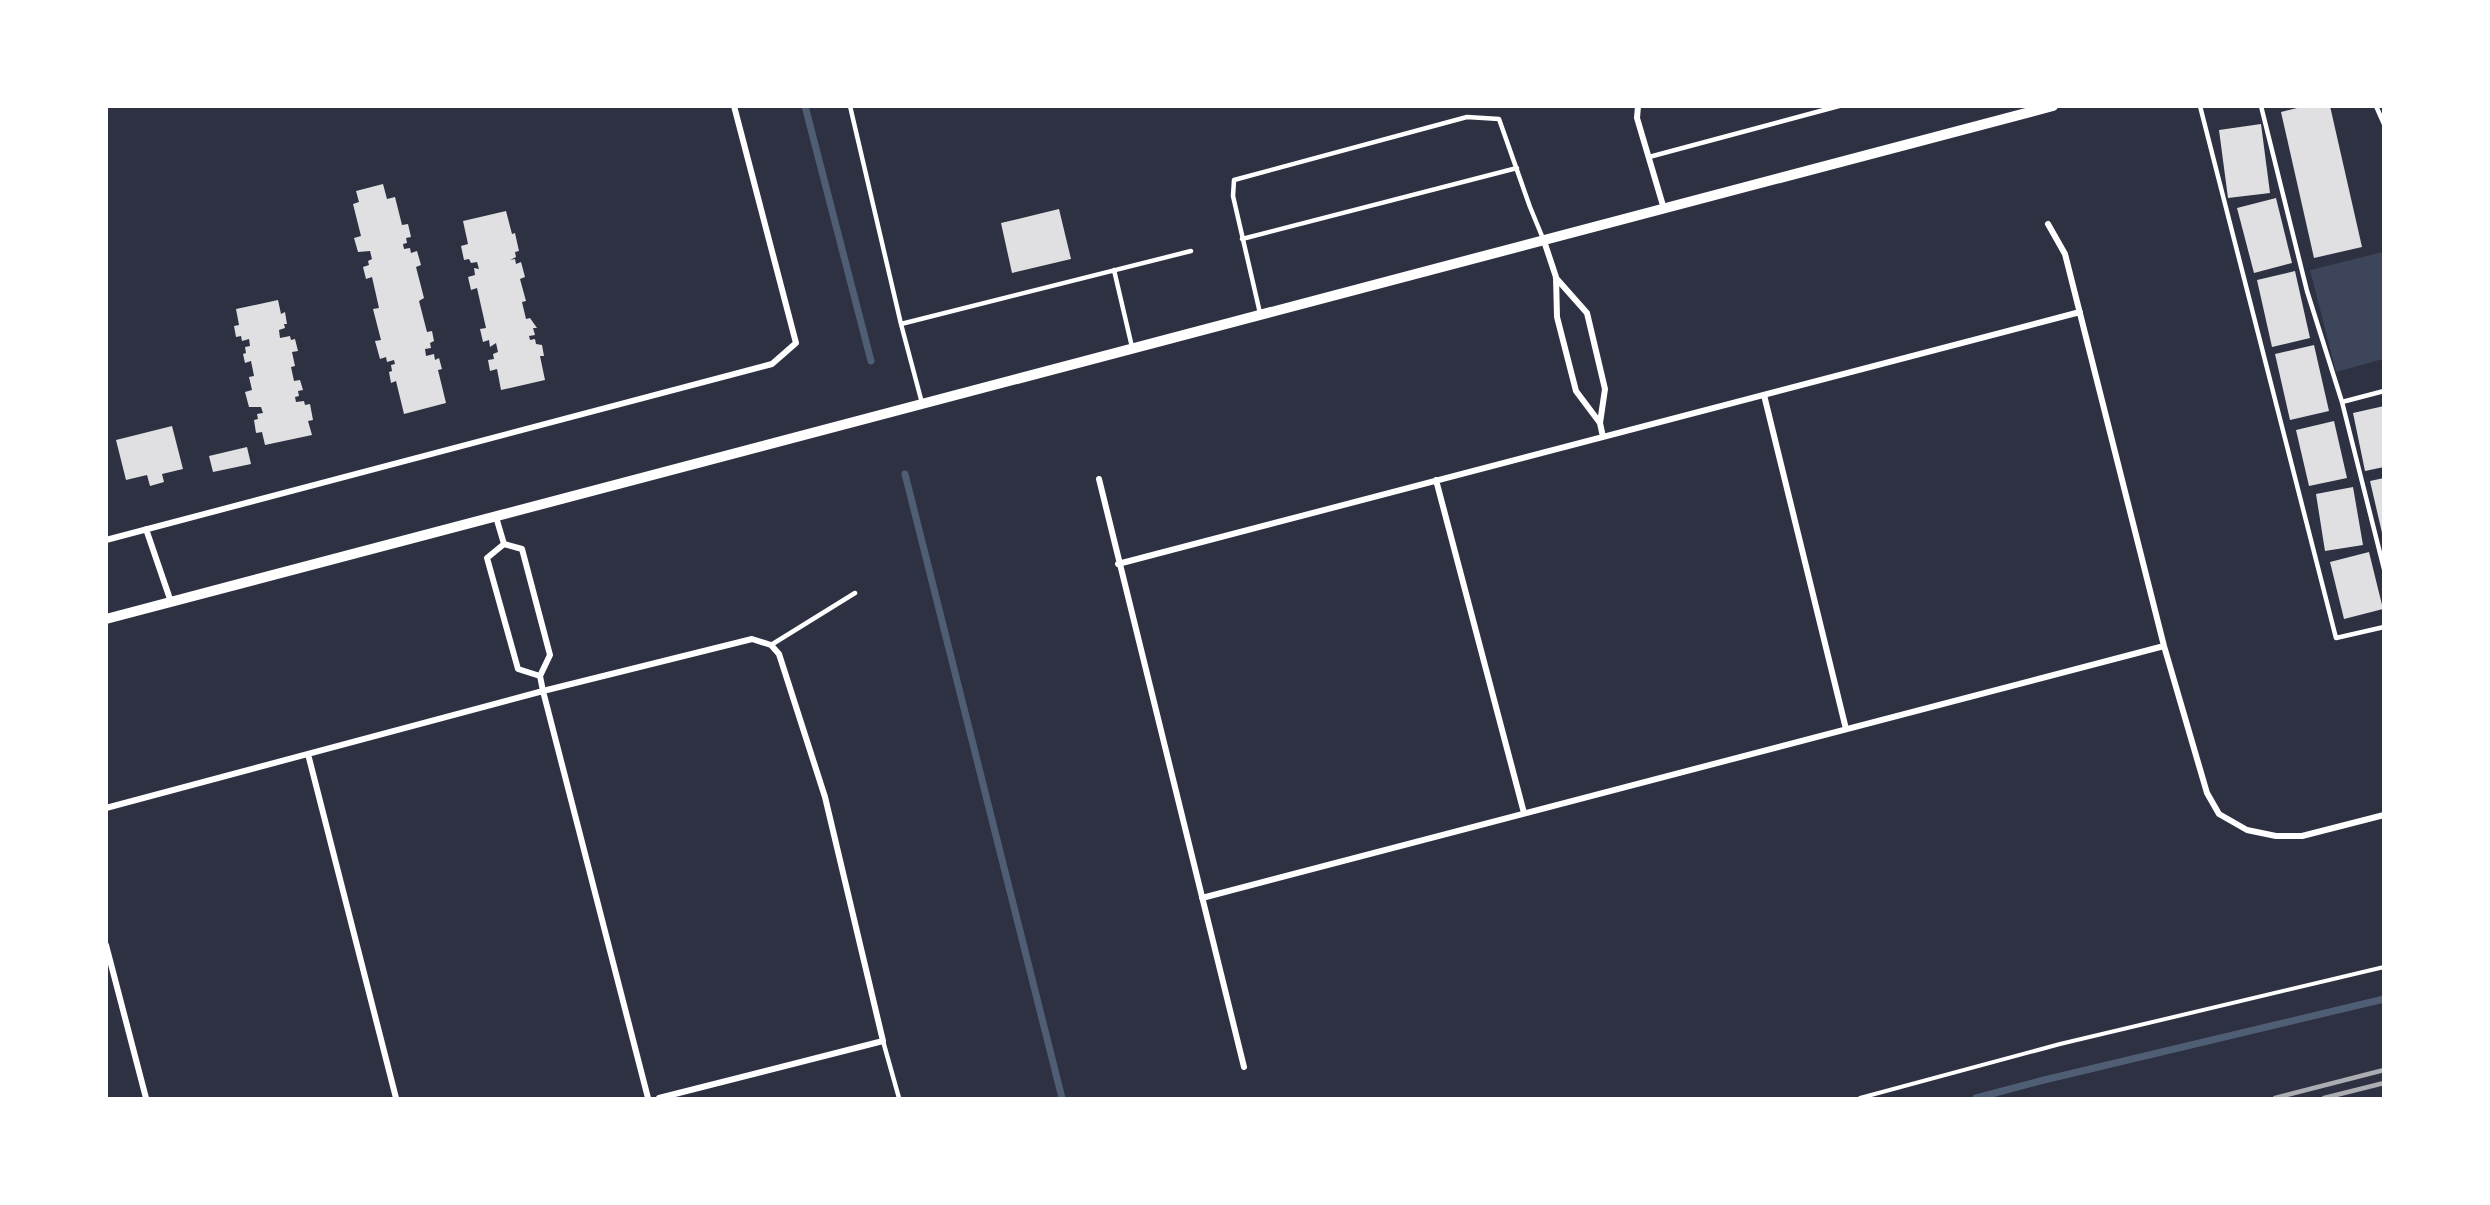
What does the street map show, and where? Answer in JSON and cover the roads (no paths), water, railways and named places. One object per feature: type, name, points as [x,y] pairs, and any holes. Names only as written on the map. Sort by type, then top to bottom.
[{"type":"street","points":[[106,540],[772,364],[796,343],[734,106]]},
{"type":"street","points":[[1638,106],[1637,118],[1664,209]]},
{"type":"street","points":[[106,619],[2053,106]]},
{"type":"street","points":[[2048,224],[2065,254],[2164,646],[2207,793],[2219,814],[2247,830],[2276,837],[2302,836],[2384,815]]},
{"type":"street","points":[[1544,241],[1556,277],[1557,317],[1576,391],[1600,423]]},
{"type":"street","points":[[1556,277],[1587,314],[1605,389],[1600,423],[1603,437]]},
{"type":"street","points":[[1118,564],[2080,312]]},
{"type":"street","points":[[1764,395],[1846,729]]},
{"type":"street","points":[[1099,479],[1118,564],[1244,1067]]},
{"type":"street","points":[[1436,480],[1524,813]]},
{"type":"street","points":[[496,517],[504,544]]},
{"type":"street","points":[[146,529],[171,602]]},
{"type":"street","points":[[504,544],[487,558],[518,669],[540,676]]},
{"type":"street","points":[[504,544],[522,549],[550,655],[540,676],[543,691],[648,1098]]},
{"type":"street","points":[[106,808],[543,691],[752,639],[771,645],[779,654],[825,797],[883,1041],[659,1098]]},
{"type":"street","points":[[1202,898],[2164,646]]},
{"type":"street","points":[[308,754],[396,1098]]},
{"type":"street","points":[[106,945],[146,1098]]},
{"type":"lane","points":[[850,106],[922,405]]},
{"type":"lane","points":[[1649,157],[1839,106]]},
{"type":"lane","points":[[2200,106],[2336,638],[2384,627]]},
{"type":"lane","points":[[2261,106],[2307,291],[2342,402],[2384,569]]},
{"type":"lane","points":[[2376,106],[2384,124]]},
{"type":"lane","points":[[1261,316],[1233,196],[1234,180],[1467,117],[1499,119],[1544,241]]},
{"type":"lane","points":[[1242,239],[1517,168]]},
{"type":"lane","points":[[901,324],[1191,251]]},
{"type":"lane","points":[[1114,270],[1133,350]]},
{"type":"lane","points":[[2342,402],[2384,391]]},
{"type":"lane","points":[[771,645],[855,593]]},
{"type":"lane","points":[[883,1041],[899,1098]]},
{"type":"waterway","points":[[805,106],[871,361]]},
{"type":"waterway","points":[[905,474],[1062,1098]]},
{"type":"waterway","points":[[1976,1098],[2384,999]]},
{"type":"railway","points":[[2275,1098],[2384,1070]]},
{"type":"railway","points":[[2324,1098],[2384,1083]]}]
